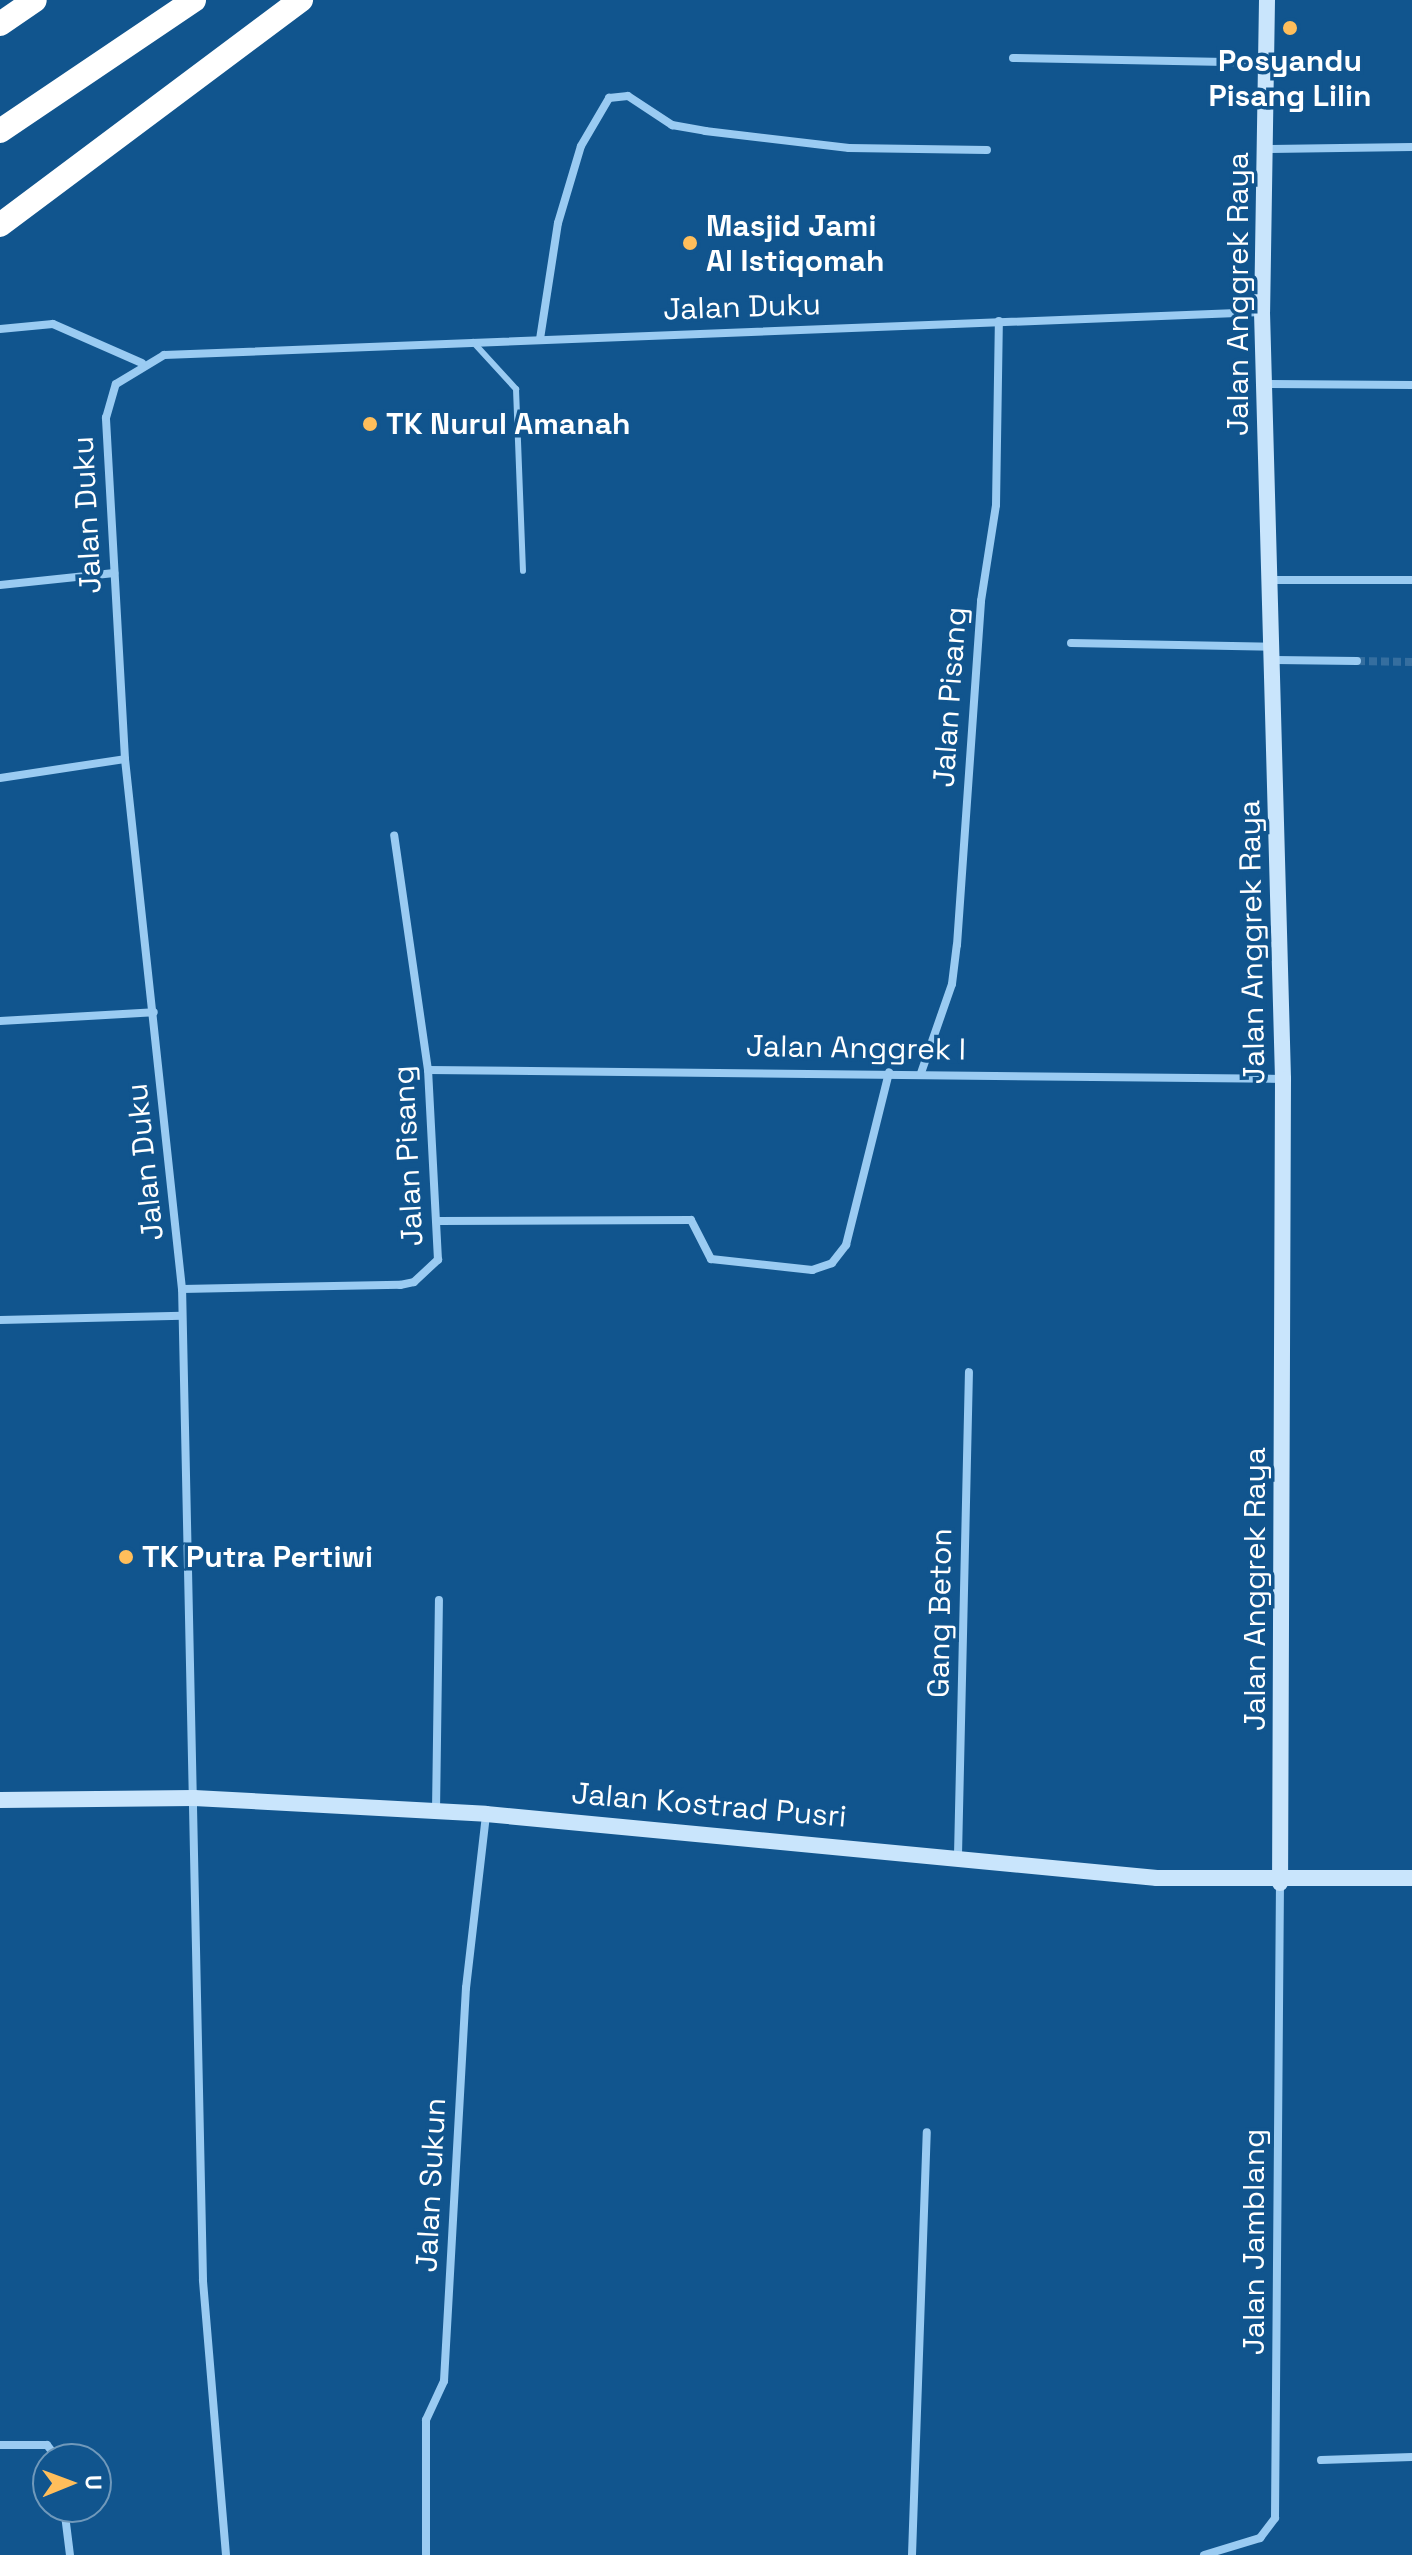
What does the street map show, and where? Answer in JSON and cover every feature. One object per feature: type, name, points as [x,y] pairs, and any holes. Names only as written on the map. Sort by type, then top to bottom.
[{"type":"highway","points":[[0,24],[35,0]]},
{"type":"highway","points":[[0,131],[194,0]]},
{"type":"highway","points":[[0,225],[301,0]]},
{"type":"street","name":"Jalan Anggrek Raya","points":[[1267,0],[1262,312],[1275,654],[1283,1079],[1280,1883]]},
{"type":"street","points":[[1013,58],[1266,63]]},
{"type":"street","points":[[540,339],[558,223],[581,146],[609,98],[628,96],[672,125],[705,131],[849,148],[987,150]]},
{"type":"street","points":[[1264,149],[1412,147]]},
{"type":"street","name":"Jalan Duku","points":[[226,2555],[203,2280],[182,1289],[125,759],[106,418],[116,384],[142,363],[164,355],[1262,312]]},
{"type":"street","name":"Jalan Pisang","points":[[921,1073],[952,984],[957,945],[981,601],[996,505],[999,321]]},
{"type":"street","points":[[0,329],[53,324],[142,363]]},
{"type":"street","points":[[1265,384],[1412,385]]},
{"type":"street","points":[[0,585],[114,573]]},
{"type":"street","points":[[1271,580],[1412,580]]},
{"type":"street","points":[[1071,643],[1357,661]]},
{"type":"street","points":[[0,778],[125,759]]},
{"type":"street","name":"Jalan Pisang","points":[[182,1289],[414,1282],[438,1260],[428,1070],[394,835]]},
{"type":"street","points":[[0,1021],[154,1012]]},
{"type":"street","name":"Jalan Anggrek I","points":[[428,1070],[889,1072],[1283,1079]]},
{"type":"street","points":[[438,1221],[691,1220],[711,1259],[812,1270],[832,1263],[846,1245],[889,1072]]},
{"type":"street","points":[[0,1320],[182,1316]]},
{"type":"street","name":"Gang Beton","points":[[958,1855],[969,1372]]},
{"type":"street","points":[[436,1811],[439,1600]]},
{"type":"street","name":"Jalan Kostrad Pusri","points":[[0,1800],[194,1798],[486,1814],[958,1855],[1157,1878],[1280,1883],[1412,1878]]},
{"type":"street","name":"Jalan Sukun","points":[[426,2555],[426,2420],[444,2381],[466,1988],[486,1814]]},
{"type":"street","name":"Jalan Jamblang","points":[[1204,2555],[1260,2538],[1275,2518],[1280,1883]]},
{"type":"street","points":[[912,2555],[927,2132]]},
{"type":"street","points":[[0,2445],[32,2445]]},
{"type":"street","points":[[1321,2460],[1412,2457]]},
{"type":"street","points":[[66,2523],[70,2555]]},
{"type":"lane","points":[[473,342],[516,389],[523,571]]},
{"type":"tunnel","points":[[1357,661],[1412,662]]},
{"type":"place","name":"Posyandu Pisang Lilin","points":[[1290,28]]},
{"type":"place","name":"Masjid Jami Al Istiqomah","points":[[690,243]]},
{"type":"place","name":"TK Nurul Amanah","points":[[370,424]]},
{"type":"place","name":"TK Putra Pertiwi","points":[[126,1557]]}]
